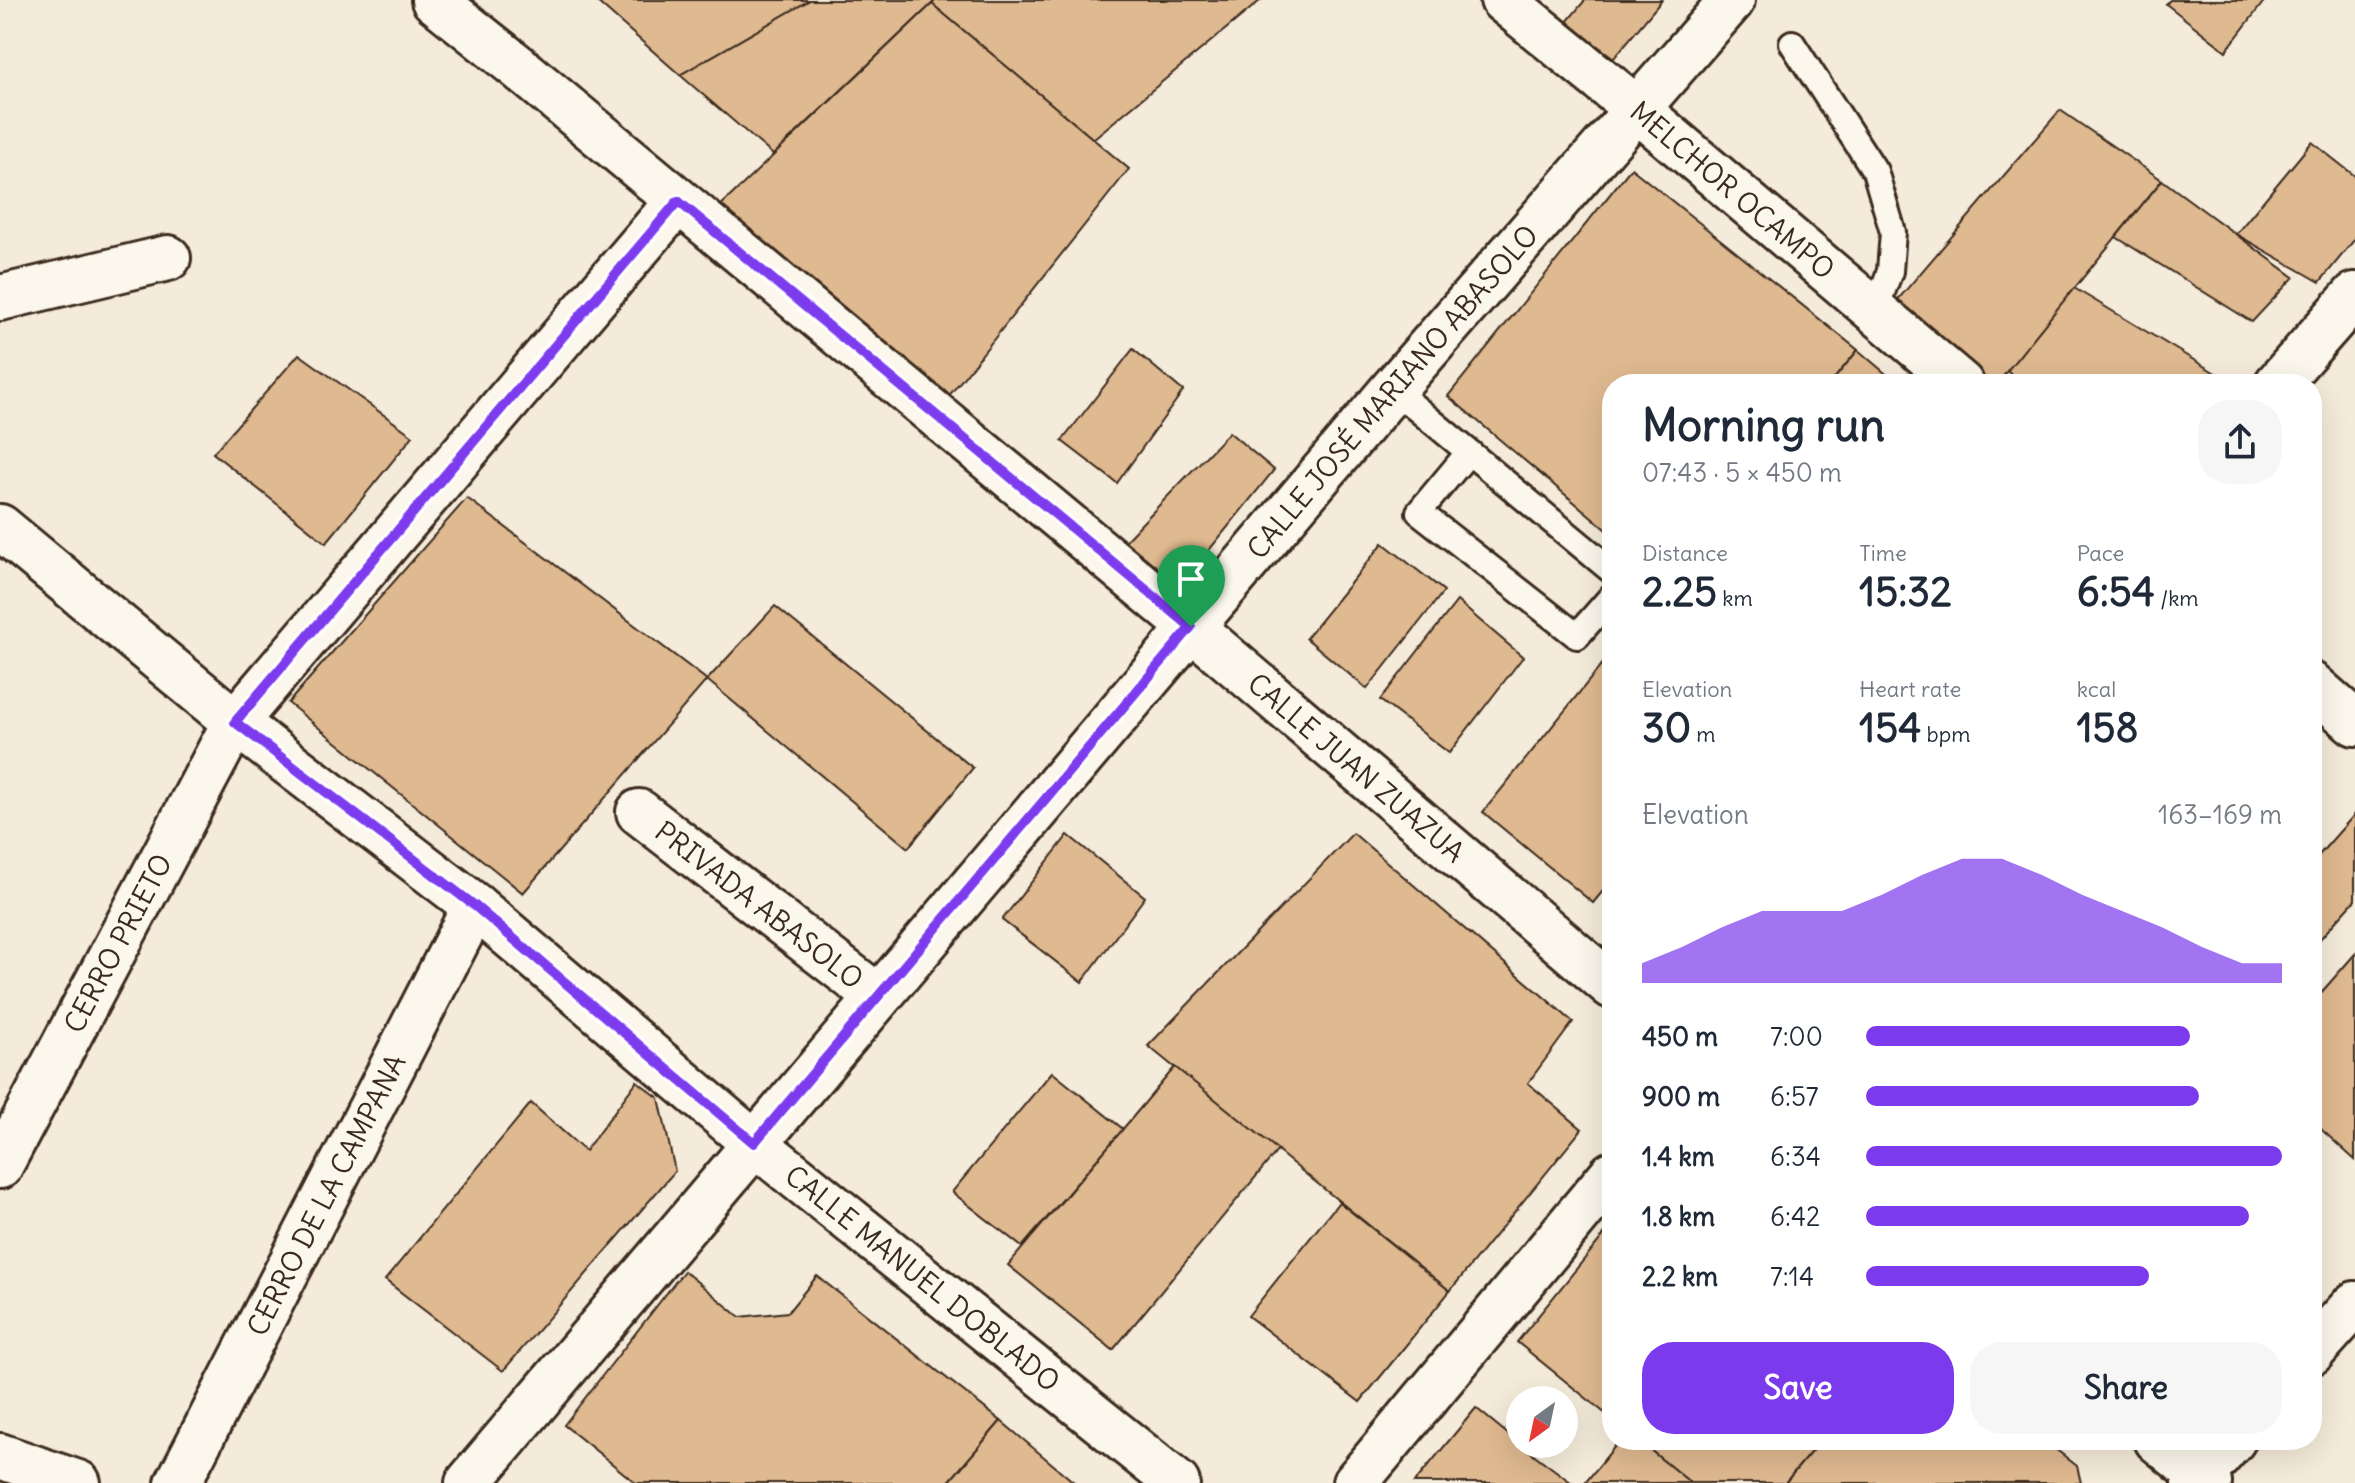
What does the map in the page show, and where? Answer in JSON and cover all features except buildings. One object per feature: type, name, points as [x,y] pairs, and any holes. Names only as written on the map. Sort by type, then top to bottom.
[{"type":"street","name":"CALLE JUAN ZUAZUA","points":[[434,0],[1191,627],[1602,977]]},
{"type":"street","name":"MELCHOR OCAMPO","points":[[1503,0],[1638,110],[1949,374]]},
{"type":"street","name":"CALLE JOSÉ MARIANO ABASOLO","points":[[468,1483],[1393,389],[1732,0]]},
{"type":"street","name":"CERRO PRIETO","points":[[0,1166],[235,722],[678,201]]},
{"type":"street","points":[[0,298],[168,258]]},
{"type":"street","points":[[2286,374],[2355,295]]},
{"type":"street","name":"CALLE MANUEL DOBLADO","points":[[8,541],[235,722],[475,906],[754,1143],[1177,1483]]},
{"type":"street","points":[[2322,694],[2355,723]]},
{"type":"street","name":"PRIVADA ABASOLO","points":[[639,812],[878,997]]},
{"type":"street","name":"CERRO DE LA CAMPANA","points":[[178,1483],[475,906]]},
{"type":"street","points":[[1355,1483],[1602,1186]]},
{"type":"street","points":[[2322,1341],[2355,1304]]},
{"type":"street","points":[[2168,1450],[2202,1481],[2225,1450]]},
{"type":"street","points":[[0,1456],[78,1483]]},
{"type":"lane","points":[[1792,43],[1875,171],[1893,232],[1890,271],[1875,311]]},
{"type":"lane","points":[[1393,389],[1602,563]]},
{"type":"lane","points":[[1469,452],[1419,512],[1577,636],[1602,607]]},
{"type":"route","points":[[678,201],[1191,627],[754,1143],[475,906],[235,722],[678,201]]}]
